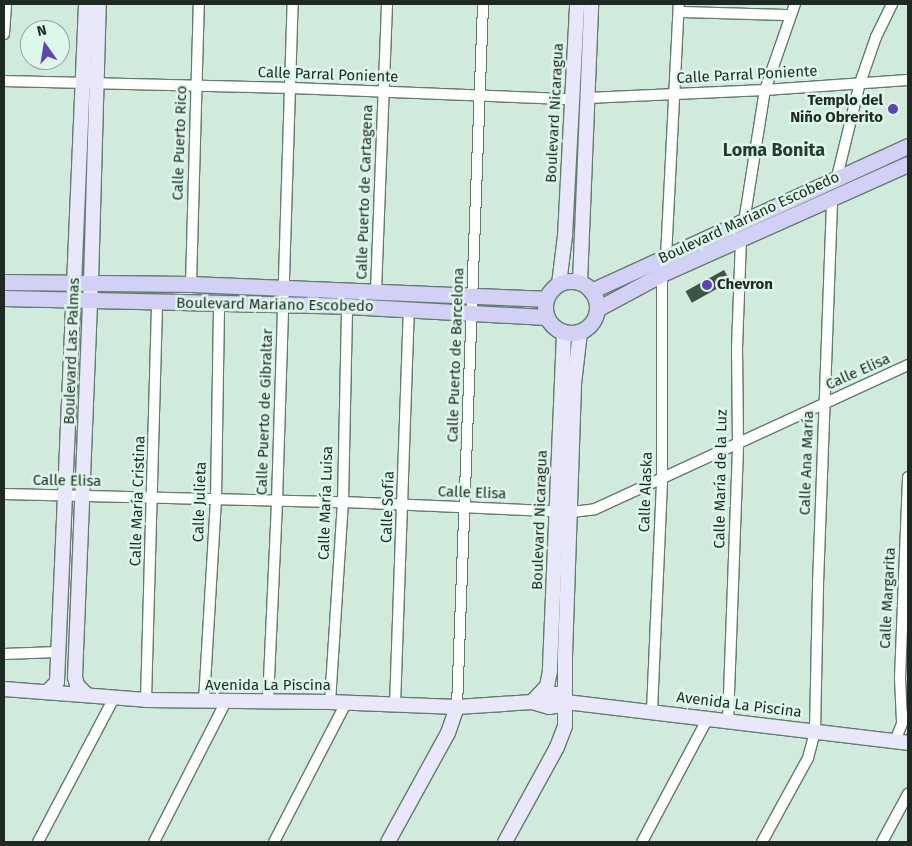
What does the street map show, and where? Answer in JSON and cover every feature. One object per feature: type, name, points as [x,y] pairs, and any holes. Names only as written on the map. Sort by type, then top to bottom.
[{"type":"main road","name":"Boulevard Mariano Escobedo","points":[[586,287],[666,257],[908,146]]},
{"type":"main road","name":"Boulevard Mariano Escobedo","points":[[597,309],[662,274],[908,164]]},
{"type":"main road","name":"Boulevard Mariano Escobedo","points":[[4,282],[191,284],[546,299]]},
{"type":"main road","points":[[566,282],[586,287],[597,309],[592,323],[580,332],[564,333],[553,327],[546,317],[546,299],[554,288],[566,282]]},
{"type":"main road","name":"Boulevard Mariano Escobedo","points":[[4,298],[219,305],[409,308],[546,317]]},
{"type":"street","points":[[4,34],[6,4]]},
{"type":"street","name":"Boulevard Las Palmas","points":[[76,682],[91,283],[90,83],[86,4]]},
{"type":"street","name":"Boulevard Las Palmas","points":[[57,682],[74,283],[98,4]]},
{"type":"street","name":"Calle Puerto Rico","points":[[191,284],[199,4]]},
{"type":"street","name":"Calle Puerto de Gibraltar","points":[[268,702],[285,288],[293,4]]},
{"type":"street","name":"Calle Puerto de Cartagena","points":[[376,291],[387,4]]},
{"type":"street","name":"Calle Puerto de Barcelona","points":[[457,707],[483,4]]},
{"type":"street","name":"Boulevard Nicaragua","points":[[559,284],[565,236],[577,4]]},
{"type":"street","name":"Boulevard Nicaragua","points":[[586,287],[587,98],[591,4]]},
{"type":"street","points":[[744,222],[765,90],[789,15],[795,4]]},
{"type":"street","points":[[837,177],[860,83],[876,37],[892,4]]},
{"type":"street","points":[[666,257],[679,8],[789,15]]},
{"type":"street","name":"Calle Parral Poniente","points":[[587,98],[765,90],[908,80]]},
{"type":"street","name":"Calle Parral Poniente","points":[[4,81],[292,88],[571,99]]},
{"type":"street","name":"Calle Ana María","points":[[762,842],[808,758],[815,731],[832,197]]},
{"type":"street","name":"Calle María de la Luz","points":[[728,720],[738,442],[737,348],[741,238]]},
{"type":"street","name":"Calle Alaska","points":[[652,710],[662,478],[662,274]]},
{"type":"street","name":"Calle María Cristina","points":[[146,700],[157,303]]},
{"type":"street","name":"Calle Julieta","points":[[204,701],[216,500],[219,305]]},
{"type":"street","name":"Calle María Luisa","points":[[330,702],[343,502],[347,306]]},
{"type":"street","name":"Calle Sofía","points":[[395,706],[409,308]]},
{"type":"street","name":"Boulevard Nicaragua","points":[[505,842],[566,726],[565,656],[572,512],[574,384],[580,332]]},
{"type":"street","name":"Boulevard Nicaragua","points":[[532,702],[547,686],[550,671],[564,333]]},
{"type":"street","name":"Calle Elisa","points":[[4,494],[343,502],[572,512],[602,507],[738,442],[908,365]]},
{"type":"street","name":"Calle Margarita","points":[[902,721],[900,678],[908,477]]},
{"type":"street","points":[[4,654],[58,652]]},
{"type":"street","points":[[47,692],[57,682],[67,686],[76,682],[87,695]]},
{"type":"street","name":"Avenida La Piscina","points":[[4,690],[146,700],[330,702],[457,707],[532,702],[550,694],[557,694],[566,702],[652,710],[901,742]]},
{"type":"street","points":[[38,842],[114,698]]},
{"type":"street","points":[[154,842],[226,701]]},
{"type":"street","points":[[274,842],[346,703]]},
{"type":"street","points":[[388,842],[448,734],[457,707]]},
{"type":"street","points":[[901,742],[902,721],[908,711]]},
{"type":"street","points":[[642,842],[708,718]]},
{"type":"street","points":[[882,842],[908,794]]},
{"type":"building","name":"Chevron","points":[[724,270],[730,281],[692,303],[686,291]]},
{"type":"place","name":"Templo del Niño Obrerito","points":[[893,109]]},
{"type":"place","name":"Chevron","points":[[707,285]]},
{"type":"district","name":"Loma Bonita","points":[[774,150]]}]
